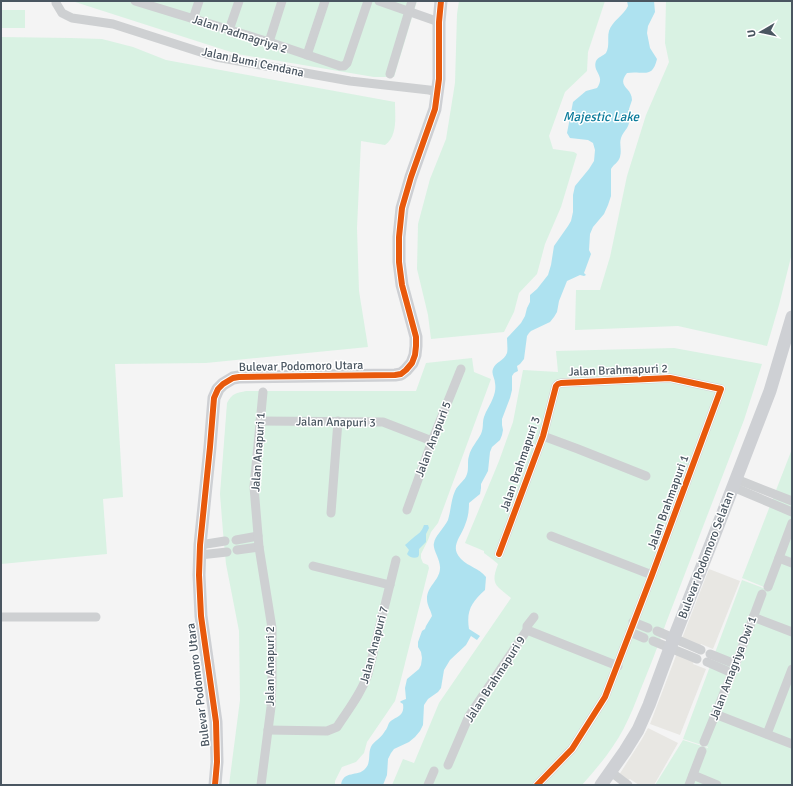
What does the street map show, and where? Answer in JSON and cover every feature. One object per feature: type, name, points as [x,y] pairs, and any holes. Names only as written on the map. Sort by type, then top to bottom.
[{"type":"street","name":"Jalan Bumi Cendana","points":[[56,1],[62,13],[72,18],[113,24],[216,57],[350,81],[438,92]]},
{"type":"street","name":"Jalan Padmagriya 2","points":[[135,1],[156,3],[193,19],[340,66],[344,66],[347,63],[368,1]]},
{"type":"street","points":[[193,19],[199,1]]},
{"type":"street","points":[[229,30],[239,1]]},
{"type":"street","points":[[268,42],[282,1]]},
{"type":"street","points":[[307,55],[325,1]]},
{"type":"street","points":[[379,1],[439,22]]},
{"type":"street","points":[[390,74],[412,1]]},
{"type":"street","name":"Bulevar Podomoro Utara","points":[[215,785],[217,762],[216,722],[201,616],[199,576],[214,398],[218,389],[223,384],[239,376],[395,375],[401,374],[412,362],[415,355],[416,337],[402,285],[399,262],[399,237],[402,208],[411,177],[435,109],[438,92],[439,22],[441,1]]},
{"type":"street","name":"Bulevar Podomoro Selatan","points":[[608,780],[638,730],[649,705],[770,392],[792,316]]},
{"type":"street","name":"Jalan Anapuri 5","points":[[407,510],[432,441],[461,369]]},
{"type":"street","name":"Jalan Brahmapuri 2","points":[[561,383],[670,378],[720,388],[721,390]]},
{"type":"street","name":"Jalan Brahmapuri 3","points":[[499,554],[543,436],[556,386],[561,383]]},
{"type":"street","name":"Jalan Brahmapuri 1","points":[[537,785],[572,749],[605,697],[618,666],[633,622],[721,390]]},
{"type":"street","name":"Jalan Anapuri 1","points":[[259,547],[254,487],[263,392]]},
{"type":"street","name":"Jalan Anapuri 3","points":[[260,421],[383,422],[432,441]]},
{"type":"street","points":[[331,513],[338,422]]},
{"type":"street","points":[[543,436],[646,476]]},
{"type":"street","points":[[734,483],[792,501]]},
{"type":"street","points":[[734,483],[792,512]]},
{"type":"street","name":"Jalan Amagriya Dwi 1","points":[[689,785],[753,617],[779,558],[792,523]]},
{"type":"street","points":[[236,540],[258,536]]},
{"type":"street","points":[[550,536],[652,575]]},
{"type":"street","points":[[200,550],[225,541]]},
{"type":"street","points":[[237,550],[259,547]]},
{"type":"street","name":"Jalan Anapuri 2","points":[[259,547],[272,628],[271,707],[261,785]]},
{"type":"street","points":[[200,550],[227,552]]},
{"type":"street","points":[[779,558],[792,563]]},
{"type":"street","name":"Jalan Anapuri 7","points":[[268,730],[327,731],[337,727],[359,694],[368,674],[396,560]]},
{"type":"street","points":[[313,566],[390,585]]},
{"type":"street","points":[[1,617],[96,617]]},
{"type":"street","name":"Jalan Brahmapuri 9","points":[[448,765],[469,716],[527,630],[527,626],[534,617]]},
{"type":"street","points":[[753,617],[792,632]]},
{"type":"street","points":[[633,622],[652,630],[672,643],[699,655]]},
{"type":"street","points":[[527,630],[618,666]]},
{"type":"street","points":[[630,632],[648,639],[672,643]]},
{"type":"street","points":[[708,658],[734,669]]},
{"type":"street","points":[[767,734],[792,669]]},
{"type":"street","points":[[715,714],[792,744]]},
{"type":"street","points":[[428,785],[434,771]]},
{"type":"street","points":[[693,775],[717,785]]},
{"type":"street","points":[[608,780],[628,785]]},
{"type":"shaded area","points":[[709,569],[740,581],[713,649],[701,644],[699,648],[681,641]]},
{"type":"shaded area","points":[[677,653],[694,660],[693,664],[706,669],[680,735],[650,724]]},
{"type":"shaded area","points":[[648,728],[678,743],[654,785],[639,785],[630,779],[627,781],[619,775]]},
{"type":"green space","points":[[72,1],[417,1],[394,77],[374,77],[237,54]]},
{"type":"green space","points":[[459,1],[605,1],[588,52],[587,71],[565,92],[549,136],[553,149],[574,152],[577,154],[561,207],[545,244],[537,274],[519,293],[514,312],[504,332],[431,339],[428,315],[417,269],[418,224],[430,179],[446,139],[455,83],[457,14]]},
{"type":"green space","points":[[666,1],[792,1],[792,253],[767,346],[678,326],[575,330],[576,290],[600,290],[610,257],[627,176],[646,115],[669,62],[665,43]]},
{"type":"green space","points":[[1,10],[25,10],[25,28],[1,28]]},
{"type":"green space","points":[[1,37],[102,39],[133,47],[166,60],[395,102],[395,125],[389,141],[385,145],[361,141],[357,228],[359,291],[368,347],[206,363],[115,364],[123,497],[103,499],[107,554],[1,564]]},
{"type":"green space","points":[[674,348],[762,364],[744,420],[653,657],[624,728],[610,751],[582,785],[392,785],[403,759],[414,763],[439,703],[511,598],[496,584],[495,576],[498,564],[484,553],[484,551],[465,543],[499,461],[513,422],[523,370],[558,372],[556,351]]},
{"type":"green space","points":[[472,358],[474,372],[491,379],[438,523],[431,532],[421,554],[423,563],[428,565],[429,568],[395,701],[367,742],[364,753],[356,762],[342,767],[335,781],[335,785],[229,785],[240,700],[239,631],[226,564],[220,494],[227,403],[233,395],[246,391],[416,391],[426,363]]},
{"type":"green space","points":[[792,449],[792,785],[655,785],[683,740],[708,748],[683,739],[742,580],[769,590],[742,578]]},
{"type":"water","name":"Majestic Lake","points":[[627,1],[654,1],[655,12],[648,26],[647,33],[650,48],[657,59],[655,66],[650,72],[627,73],[624,78],[624,84],[630,92],[632,100],[629,109],[630,118],[627,128],[621,138],[620,157],[611,169],[611,196],[608,205],[604,214],[593,227],[590,234],[589,250],[591,254],[584,273],[586,275],[580,275],[567,281],[554,317],[550,322],[531,331],[527,336],[524,359],[517,366],[518,371],[512,376],[512,390],[502,419],[502,435],[500,440],[492,447],[488,471],[481,484],[480,494],[469,503],[467,520],[456,546],[456,550],[461,559],[486,577],[485,590],[473,603],[468,617],[469,629],[480,636],[477,640],[471,636],[466,645],[450,660],[444,670],[441,688],[428,699],[424,705],[423,725],[420,731],[409,742],[394,749],[391,753],[388,759],[387,775],[383,785],[341,785],[342,780],[345,777],[359,773],[367,766],[372,745],[381,737],[389,723],[402,712],[403,704],[400,702],[406,699],[405,688],[407,679],[419,669],[421,665],[422,658],[418,647],[418,642],[422,631],[425,629],[432,616],[427,599],[431,587],[438,577],[440,569],[434,548],[435,540],[448,520],[454,494],[468,472],[468,460],[470,453],[482,432],[484,417],[495,390],[495,381],[492,373],[493,369],[506,356],[507,338],[521,323],[525,316],[530,302],[530,295],[548,275],[554,246],[571,221],[575,186],[594,161],[595,150],[593,143],[588,140],[570,138],[567,133],[573,102],[586,91],[597,88],[600,77],[595,65],[596,61],[606,53],[608,48],[609,31],[628,6]]},
{"type":"water","points":[[424,525],[428,525],[429,528],[426,534],[426,542],[419,549],[418,557],[410,557],[407,554],[409,550],[405,545],[420,533]]},
{"type":"cycle path","points":[[215,785],[217,762],[216,722],[201,616],[199,575],[200,545],[214,398],[218,389],[233,378],[395,375],[401,374],[412,363],[415,355],[416,337],[402,285],[399,262],[399,237],[402,208],[411,177],[435,109],[439,79],[439,22],[441,1]]},
{"type":"cycle path","points":[[499,554],[543,436],[556,386],[558,384],[670,378],[721,389],[605,697],[572,749],[537,785]]}]
